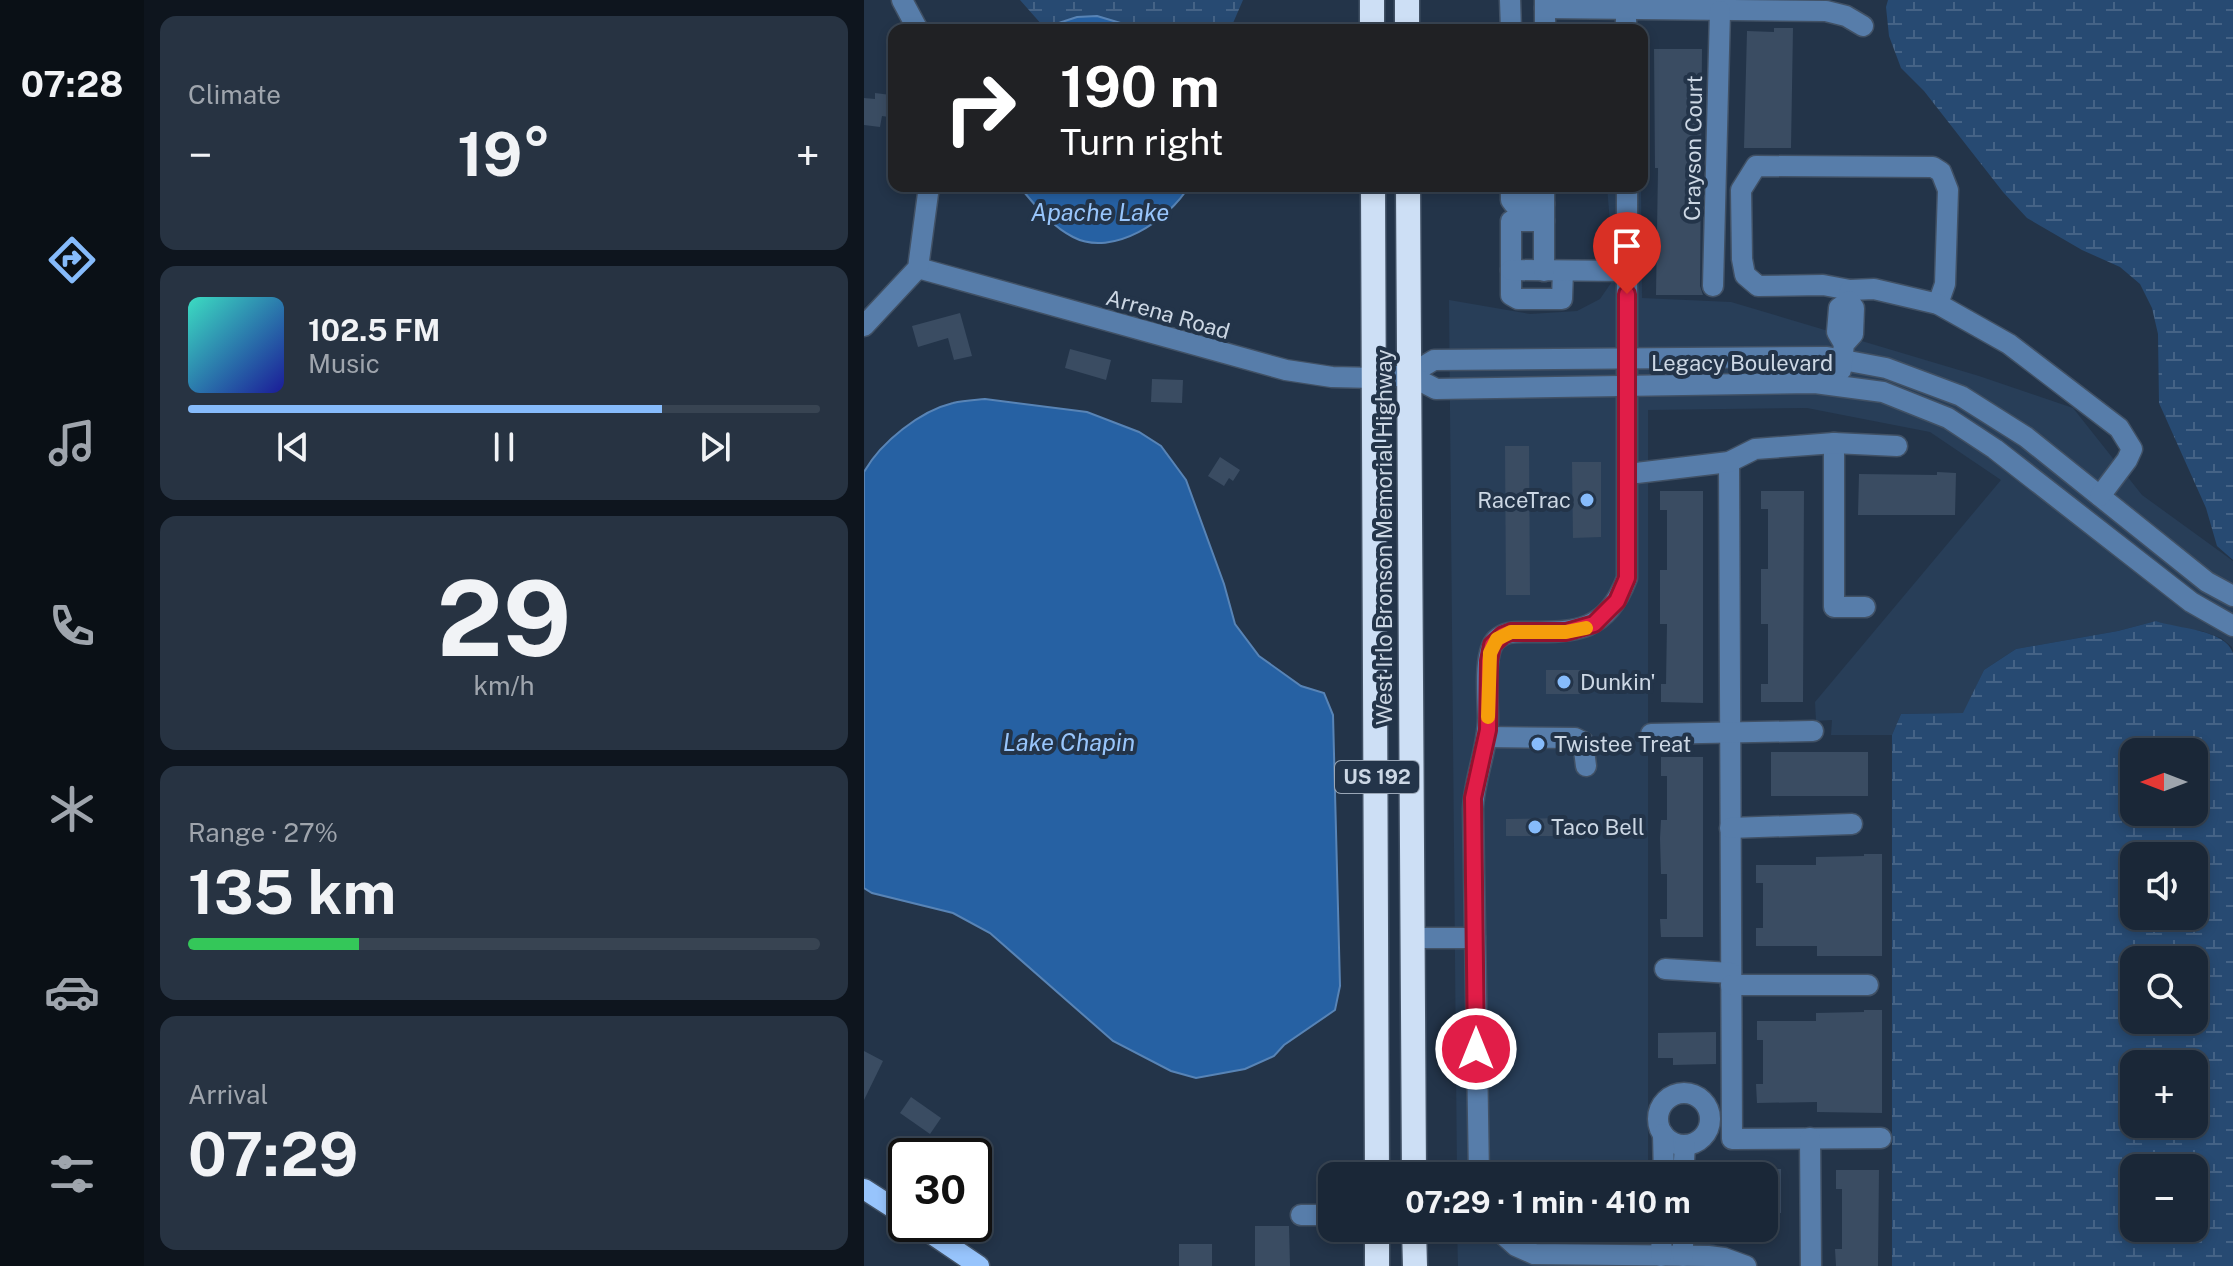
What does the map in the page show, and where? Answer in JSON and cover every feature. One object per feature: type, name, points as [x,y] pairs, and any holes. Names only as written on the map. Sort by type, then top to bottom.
[{"type":"highway","points":[[1372,0],[1372,24]]},
{"type":"highway","points":[[1407,0],[1407,24]]},
{"type":"highway","name":"West Irlo Bronson Memorial Highway","points":[[1373,192],[1377,1162]]},
{"type":"highway","name":"West Irlo Bronson Memorial Highway","points":[[1408,192],[1414,1162]]},
{"type":"highway","points":[[1377,886],[1396,921],[1413,938]]},
{"type":"highway","points":[[1377,1242],[1377,1266]]},
{"type":"highway","points":[[1414,1242],[1415,1266]]},
{"type":"main road","points":[[864,1189],[888,1204]]},
{"type":"main road","points":[[944,1242],[979,1266]]},
{"type":"street","points":[[902,0],[915,24]]},
{"type":"street","points":[[1510,0],[1511,24]]},
{"type":"street","points":[[1545,4],[1626,4],[1720,11],[1826,11],[1846,16],[1863,26]]},
{"type":"street","name":"Crayson Court","points":[[1713,286],[1720,11]]},
{"type":"street","points":[[1938,304],[1945,284],[1948,190],[1941,172],[1933,167],[1756,166],[1741,190],[1745,275],[1758,286],[1823,285],[1849,296],[1874,289],[1938,304],[2009,344],[2119,428],[2132,449],[2100,496]]},
{"type":"street","points":[[864,326],[918,268],[928,192]]},
{"type":"street","points":[[1511,192],[1514,204],[1544,203]]},
{"type":"street","points":[[1479,1162],[1473,798],[1487,737],[1489,661],[1492,645],[1511,632],[1566,632],[1584,628],[1602,618],[1617,601],[1627,578],[1627,192]]},
{"type":"street","points":[[1544,203],[1554,271],[1562,299],[1518,299],[1511,295],[1511,221],[1544,203]]},
{"type":"street","points":[[1716,222],[1742,222]]},
{"type":"street","name":"Arrena Road","points":[[918,268],[1286,370],[1332,377],[1409,375]]},
{"type":"street","points":[[1511,270],[1627,271]]},
{"type":"street","points":[[1839,387],[1843,352],[1853,334],[1854,308],[1849,296]]},
{"type":"street","name":"Legacy Boulevard","points":[[1409,375],[1434,360],[1827,357],[1843,352],[1961,396],[2026,437],[2207,582],[2233,596]]},
{"type":"street","name":"Legacy Boulevard","points":[[1409,375],[1436,389],[1815,383],[1883,392],[1948,418],[1995,449],[2191,602],[2233,626]]},
{"type":"street","points":[[1628,474],[1729,462],[1755,449],[1834,443],[1897,446]]},
{"type":"street","points":[[1834,443],[1834,607],[1865,607]]},
{"type":"street","points":[[1729,462],[1732,1139],[1881,1138]]},
{"type":"street","points":[[1651,734],[1813,731]]},
{"type":"street","points":[[1487,737],[1575,738],[1583,742],[1586,766]]},
{"type":"street","points":[[1730,828],[1852,824]]},
{"type":"street","points":[[1413,938],[1475,938]]},
{"type":"street","points":[[1665,969],[1731,979],[1868,985]]},
{"type":"street","points":[[1663,1134],[1675,1143],[1685,1145],[1702,1139],[1711,1115],[1703,1100],[1696,1095],[1679,1093],[1671,1096],[1660,1109],[1658,1117],[1663,1134],[1664,1162]]},
{"type":"street","points":[[1710,1124],[1732,1118]]},
{"type":"street","points":[[1810,1138],[1811,1266]]},
{"type":"street","points":[[1684,1162],[1685,1145]]},
{"type":"street","points":[[1301,1215],[1318,1215]]},
{"type":"street","points":[[1512,1242],[1534,1254],[1724,1258],[1746,1266]]},
{"type":"street","points":[[1661,1256],[1662,1242]]},
{"type":"street","points":[[1683,1242],[1683,1256]]},
{"type":"shaded area","points":[[1607,192],[1641,192],[1642,298],[1731,302],[1979,376],[2073,408],[2142,495],[2233,561],[2233,653],[2232,647],[2221,638],[2156,621],[2016,649],[1984,670],[1964,713],[1901,714],[1892,735],[1831,735],[1832,720],[1816,721],[1815,702],[2001,480],[1930,432],[1807,408],[1648,410],[1648,1162],[1457,1162],[1449,300],[1530,314],[1577,311],[1600,299],[1611,283],[1614,272]]},
{"type":"shaded area","points":[[1457,1242],[1711,1242],[1750,1266],[1458,1266]]},
{"type":"green space","points":[[1020,0],[1243,0],[1233,24],[1124,24],[1097,16],[1041,24]]},
{"type":"green space","points":[[1888,0],[2233,0],[2233,560],[2217,546],[2206,508],[2159,403],[2158,334],[2152,308],[2140,284],[2120,267],[2082,250],[2027,218],[2003,192],[1924,91],[1901,68],[1889,36]]},
{"type":"green space","points":[[2156,621],[2211,634],[2228,645],[2233,653],[2233,1266],[1892,1266],[1892,735],[1901,714],[1963,713],[1984,670],[2016,649]]},
{"type":"water","points":[[1097,16],[1124,24],[1055,24],[1077,17]]},
{"type":"water","name":"Apache Lake","points":[[1024,192],[1185,192],[1154,223],[1122,239],[1105,243],[1073,237],[1044,214]]},
{"type":"water","name":"Lake Chapin","points":[[985,399],[1087,412],[1139,432],[1161,446],[1186,480],[1224,584],[1235,624],[1259,656],[1301,686],[1324,693],[1333,715],[1340,986],[1335,1010],[1284,1045],[1274,1056],[1245,1069],[1196,1078],[1171,1071],[1113,1041],[990,933],[953,913],[872,893],[864,888],[864,472],[880,450],[915,420],[953,403]]},
{"type":"building","points":[[1774,28],[1793,28],[1791,148],[1744,148],[1747,31],[1774,32]]},
{"type":"building","points":[[1654,49],[1702,49],[1700,286],[1703,295],[1656,295],[1658,168],[1655,168]]},
{"type":"building","points":[[875,93],[888,95],[888,117],[882,116],[880,127],[864,125],[864,98],[875,99]]},
{"type":"building","points":[[960,313],[972,356],[954,360],[948,338],[918,347],[912,326]]},
{"type":"building","points":[[1070,349],[1111,360],[1106,380],[1065,368]]},
{"type":"building","points":[[1152,379],[1183,380],[1182,403],[1151,402]]},
{"type":"building","points":[[1505,446],[1529,446],[1530,595],[1506,595]]},
{"type":"building","points":[[1220,457],[1240,470],[1233,481],[1229,478],[1224,486],[1208,476]]},
{"type":"building","name":"RaceTrac","points":[[1572,462],[1601,462],[1601,537],[1573,538]]},
{"type":"building","points":[[1937,472],[1956,473],[1955,515],[1858,515],[1859,474],[1937,475]]},
{"type":"building","points":[[1660,491],[1703,491],[1703,703],[1661,702],[1661,684],[1666,684],[1667,624],[1660,624],[1660,570],[1667,570],[1667,510],[1660,510]]},
{"type":"building","points":[[1761,491],[1804,491],[1803,702],[1761,702],[1761,684],[1768,684],[1768,624],[1761,624],[1761,569],[1768,569],[1768,509],[1761,509]]},
{"type":"building","name":"Dunkin'","points":[[1546,670],[1582,670],[1582,694],[1546,694]]},
{"type":"building","points":[[1771,752],[1868,752],[1868,796],[1771,796]]},
{"type":"building","points":[[1661,757],[1703,757],[1703,937],[1661,937],[1660,919],[1667,919],[1667,874],[1661,874],[1660,838],[1661,820],[1667,820],[1667,776],[1661,776]]},
{"type":"building","name":"Taco Bell","points":[[1564,818],[1564,836],[1506,836],[1506,819]]},
{"type":"building","points":[[1882,854],[1882,956],[1817,956],[1817,946],[1756,946],[1756,928],[1763,928],[1763,883],[1756,883],[1756,865],[1816,865],[1816,857]]},
{"type":"building","points":[[1882,1010],[1882,1113],[1817,1112],[1817,1102],[1757,1103],[1756,1084],[1763,1084],[1763,1040],[1757,1040],[1757,1021],[1816,1021],[1816,1013]]},
{"type":"building","points":[[1716,1032],[1716,1064],[1673,1065],[1673,1058],[1658,1058],[1658,1033]]},
{"type":"building","points":[[864,1051],[883,1061],[864,1100]]},
{"type":"building","points":[[911,1097],[941,1118],[930,1134],[900,1113]]},
{"type":"building","points":[[1778,1169],[1781,1169],[1781,1213],[1778,1213]]},
{"type":"building","points":[[1836,1170],[1879,1170],[1878,1266],[1836,1266],[1835,1249],[1842,1249],[1842,1189],[1836,1189]]},
{"type":"building","points":[[1255,1226],[1289,1226],[1290,1266],[1255,1266]]},
{"type":"building","points":[[1179,1244],[1212,1244],[1212,1266],[1179,1266]]},
{"type":"slow traffic","points":[[1488,717],[1490,653],[1497,639],[1511,632],[1566,632],[1586,628]]},
{"type":"place","name":"RaceTrac","points":[[1587,500]]},
{"type":"place","name":"Dunkin'","points":[[1564,682]]},
{"type":"place","name":"Twistee Treat","points":[[1538,744]]},
{"type":"place","name":"Taco Bell","points":[[1535,827]]},
{"type":"route","points":[[1476,1049],[1473,798],[1488,730],[1490,653],[1497,639],[1511,632],[1566,632],[1594,624],[1610,610],[1623,590],[1629,566],[1627,294]]}]
